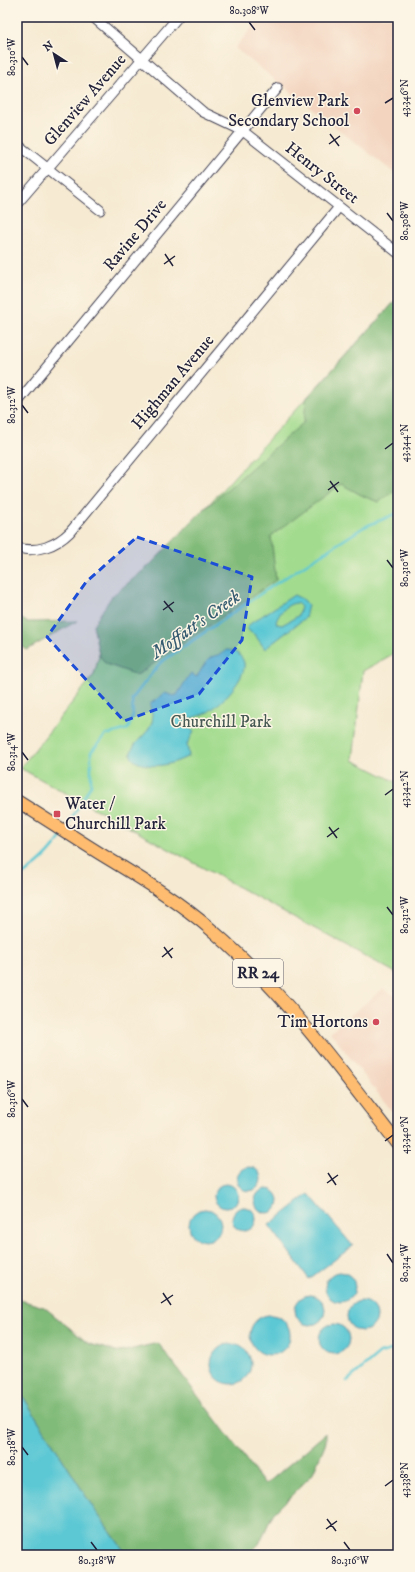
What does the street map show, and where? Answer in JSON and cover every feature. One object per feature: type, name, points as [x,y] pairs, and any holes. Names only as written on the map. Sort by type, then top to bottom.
[{"type":"main road","name":"RR 24","points":[[17,801],[146,882],[177,903],[213,931],[254,968],[301,1020],[398,1144]]},
{"type":"street","name":"Henry Street","points":[[94,17],[203,112],[242,131],[398,253]]},
{"type":"street","name":"Glenview Avenue","points":[[17,204],[178,17]]},
{"type":"street","name":"Ravine Drive","points":[[17,403],[278,88]]},
{"type":"street","points":[[17,144],[100,210]]},
{"type":"street","name":"Highman Avenue","points":[[17,548],[26,550],[45,548],[56,543],[70,532],[339,207]]},
{"type":"highlighted area","points":[[137,537],[252,577],[242,640],[199,694],[124,721],[47,637],[86,582]]},
{"type":"shaded area","name":"Glenview Park Secondary School","points":[[261,17],[398,17],[398,176],[235,48]]},
{"type":"shaded area","points":[[383,989],[398,998],[398,1119],[330,1032]]},
{"type":"green space","name":"Churchill Park","points":[[398,298],[398,651],[363,671],[353,760],[398,783],[398,974],[20,768],[94,675],[111,611]]},
{"type":"green space","points":[[398,298],[398,488],[379,502],[365,497],[341,484],[271,536],[276,580],[137,675],[106,664],[99,655],[93,625],[112,596],[150,565],[199,514],[304,422],[306,399]]},
{"type":"green space","points":[[17,616],[27,622],[77,621],[27,650],[17,643]]},
{"type":"green space","points":[[17,1299],[44,1307],[89,1344],[120,1352],[158,1343],[265,1485],[326,1433],[326,1442],[312,1475],[273,1514],[259,1544],[250,1553],[251,1555],[127,1555],[94,1509],[17,1387]]},
{"type":"water","points":[[294,595],[304,600],[308,605],[305,618],[265,649],[255,635],[247,628],[251,623]],"holes":[[[293,603],[297,603],[301,607],[298,616],[282,625],[277,624],[276,622],[279,615],[284,609]]]},
{"type":"water","points":[[226,650],[236,652],[243,660],[244,666],[242,674],[231,691],[217,706],[204,714],[184,721],[184,725],[194,732],[187,744],[189,756],[158,766],[145,765],[134,760],[131,752],[148,730],[152,722],[153,718],[150,704],[165,693],[173,696],[177,695],[191,673],[196,677],[209,659]]},
{"type":"water","points":[[249,1167],[258,1170],[261,1179],[258,1188],[249,1191],[240,1188],[237,1179],[240,1170]]},
{"type":"water","points":[[221,1184],[231,1184],[238,1191],[238,1201],[231,1208],[221,1208],[214,1201],[214,1191]]},
{"type":"water","points":[[262,1189],[272,1189],[279,1196],[279,1206],[272,1213],[262,1213],[255,1206],[255,1196]]},
{"type":"water","points":[[309,1194],[353,1246],[309,1279],[269,1225]]},
{"type":"water","points":[[239,1207],[249,1207],[256,1214],[256,1224],[249,1231],[239,1231],[232,1224],[232,1214]]},
{"type":"water","points":[[202,1209],[208,1209],[218,1216],[221,1225],[220,1231],[214,1238],[208,1241],[202,1241],[192,1234],[189,1228],[189,1222],[196,1212]]},
{"type":"water","points":[[340,1272],[351,1276],[355,1287],[351,1298],[340,1302],[329,1298],[325,1287],[329,1276]]},
{"type":"water","points":[[310,1295],[321,1299],[325,1310],[321,1321],[310,1325],[299,1321],[295,1310],[299,1299]]},
{"type":"water","points":[[362,1301],[368,1302],[376,1310],[376,1322],[368,1330],[362,1331],[356,1330],[348,1322],[347,1316],[348,1310],[356,1302]]},
{"type":"water","points":[[274,1315],[281,1318],[287,1324],[290,1335],[289,1343],[281,1352],[274,1355],[266,1355],[259,1352],[251,1343],[250,1331],[253,1324],[262,1316]]},
{"type":"water","points":[[334,1324],[345,1328],[349,1339],[345,1350],[334,1354],[323,1350],[319,1339],[323,1328]]},
{"type":"water","points":[[235,1344],[242,1347],[248,1353],[251,1364],[250,1372],[242,1381],[235,1384],[227,1384],[220,1381],[212,1372],[211,1360],[214,1353],[223,1345]]},
{"type":"water","points":[[17,1387],[94,1509],[127,1555],[23,1555],[17,1547]]},
{"type":"waterway","name":"Moffatt's Creek","points":[[66,828],[91,785],[91,752],[106,735],[128,729],[133,715],[132,699],[160,663],[269,588],[364,527],[398,513]]},
{"type":"waterway","name":"Moffatt's Creek","points":[[17,878],[42,860],[58,842],[62,835]]},
{"type":"waterway","points":[[347,1381],[380,1353],[398,1348]]},
{"type":"place","name":"Glenview Park Secondary School","points":[[357,111]]},
{"type":"place","name":"Water / Churchill Park","points":[[57,814]]},
{"type":"place","name":"Tim Hortons","points":[[376,1022]]}]
